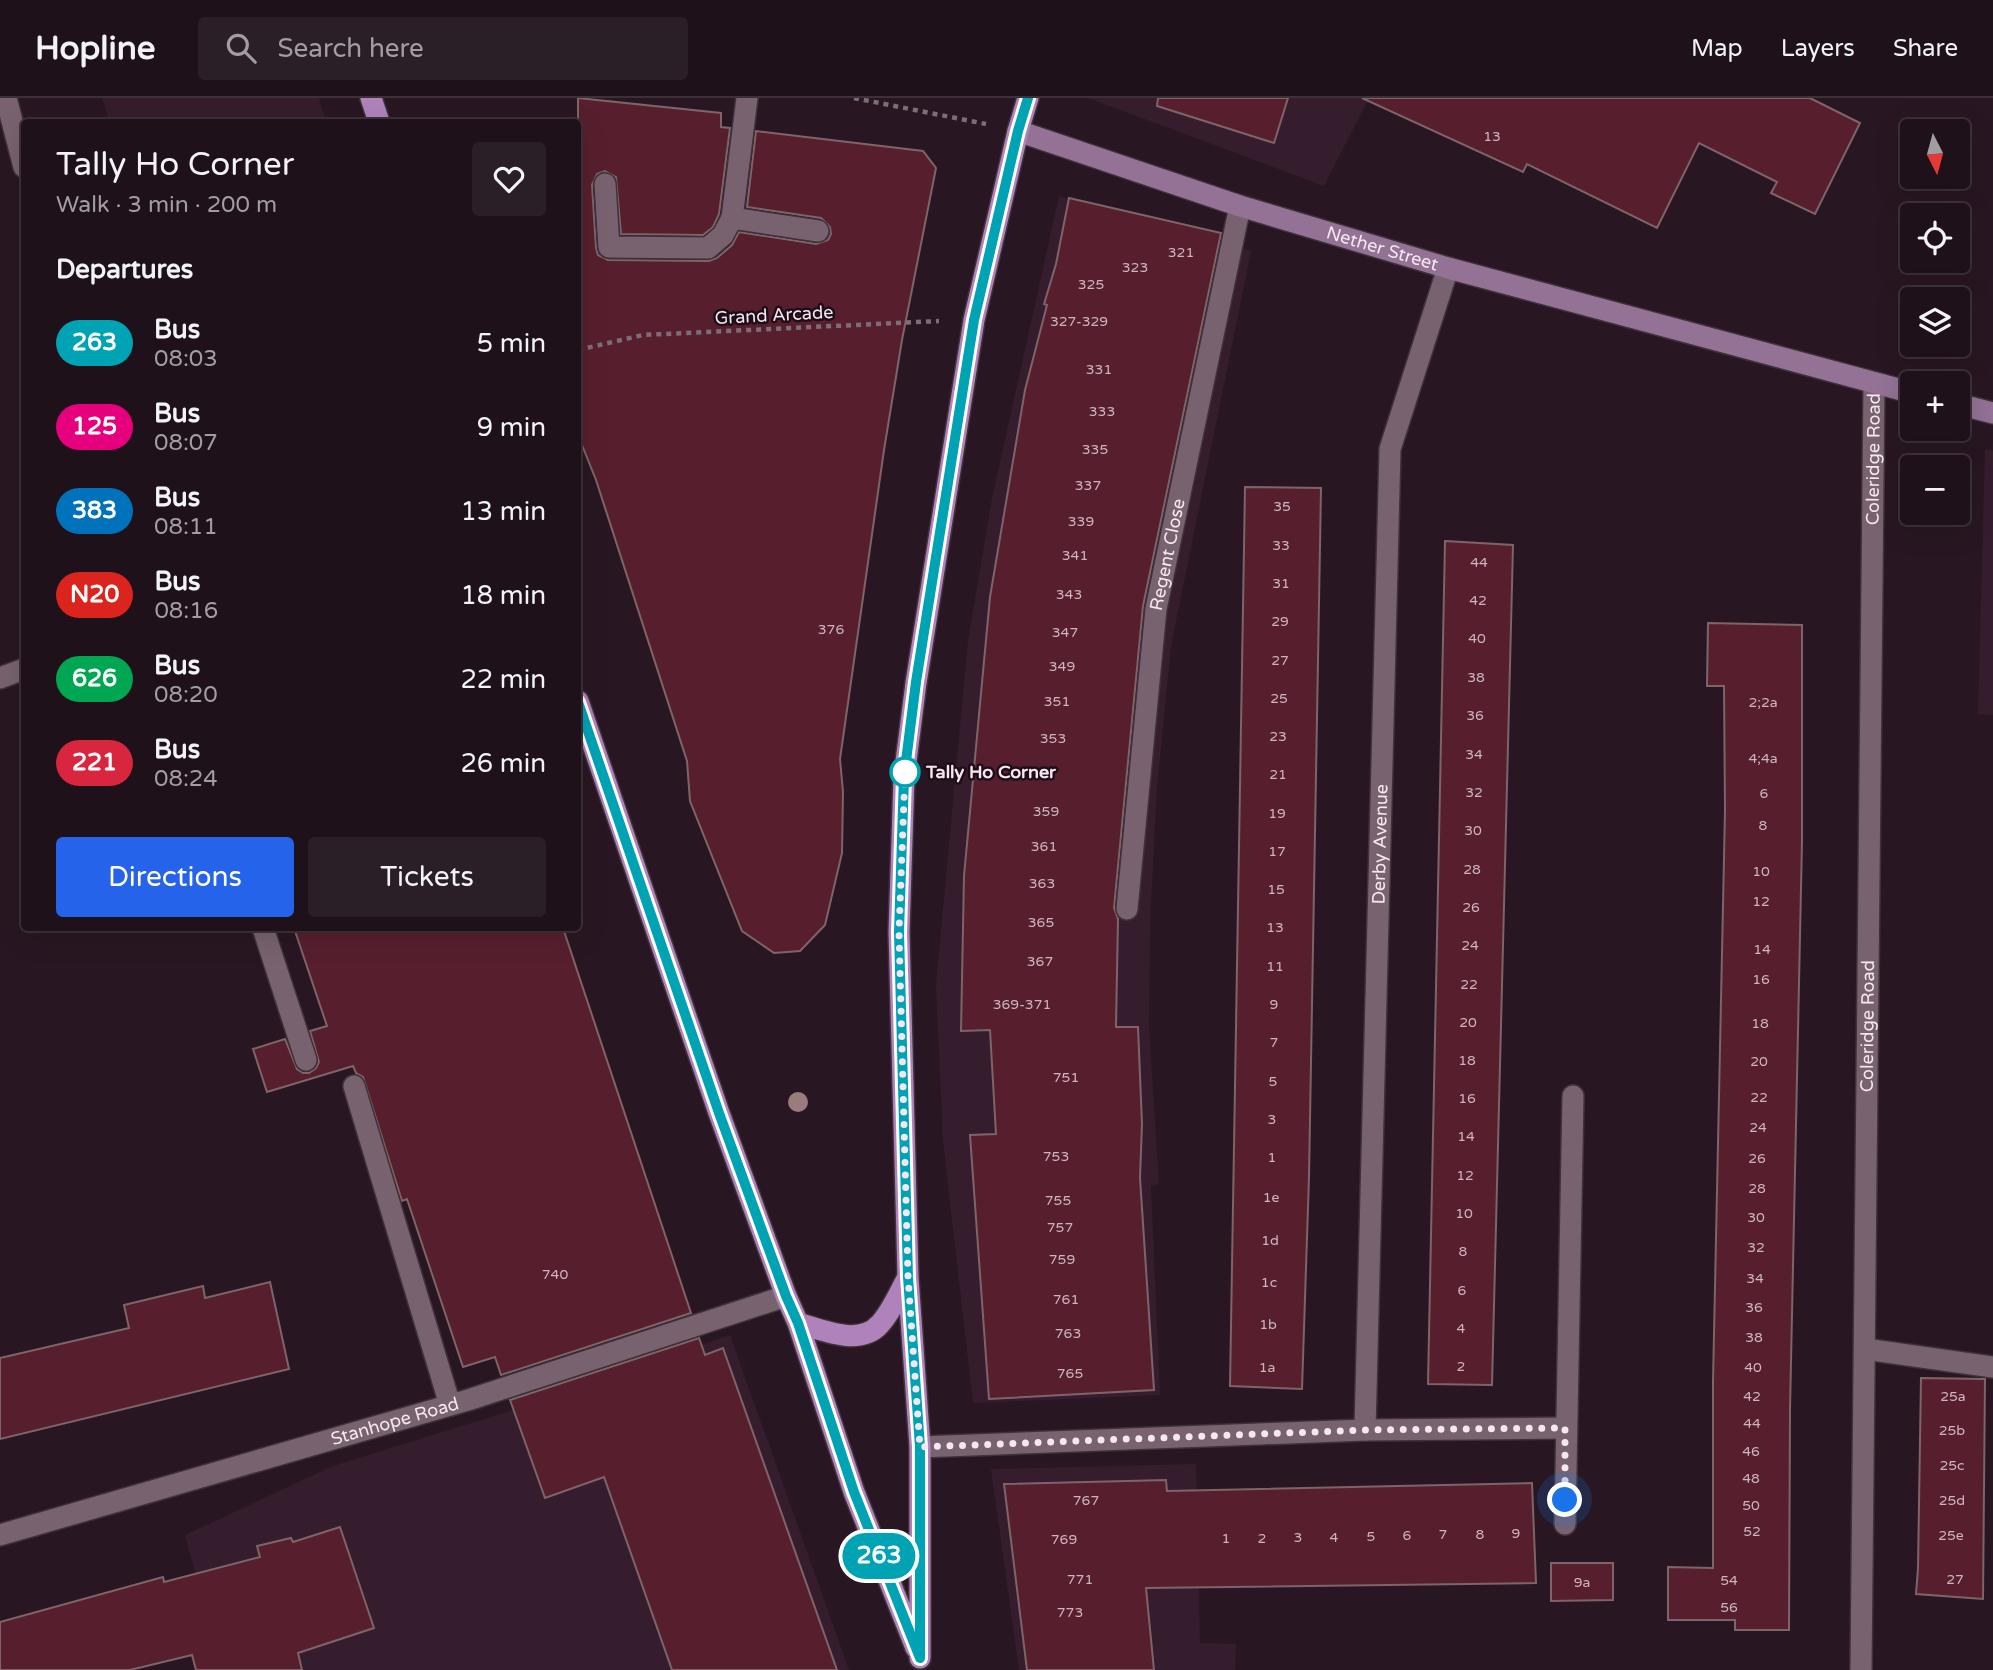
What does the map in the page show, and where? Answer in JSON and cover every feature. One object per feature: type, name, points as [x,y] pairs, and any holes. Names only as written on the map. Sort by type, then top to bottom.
[{"type":"main road","points":[[371,98],[379,119]]},
{"type":"main road","points":[[921,1664],[920,1447],[908,1277],[899,932],[904,777],[916,682],[974,320],[1028,98]]},
{"type":"main road","points":[[581,710],[715,1101],[798,1323],[854,1492],[921,1664]]},
{"type":"main road","points":[[798,1323],[837,1335],[862,1335],[880,1325],[908,1277]]},
{"type":"street","points":[[6,98],[21,156]]},
{"type":"street","points":[[605,184],[609,247],[708,248],[723,235],[732,218],[747,98]]},
{"type":"street","name":"Nether Street","points":[[1018,131],[1240,206],[1448,268],[1900,390]]},
{"type":"street","name":"Regent Close","points":[[1127,909],[1156,609],[1240,206]]},
{"type":"street","points":[[732,218],[818,231]]},
{"type":"street","name":"Derby Avenue","points":[[1365,1430],[1390,449],[1448,268]]},
{"type":"street","name":"Coleridge Road","points":[[1861,1670],[1874,384]]},
{"type":"street","points":[[1970,407],[1993,413]]},
{"type":"street","points":[[0,678],[21,670]]},
{"type":"street","points":[[264,931],[306,1060]]},
{"type":"street","points":[[354,1086],[450,1405]]},
{"type":"street","points":[[1565,1524],[1573,1096]]},
{"type":"street","name":"Stanhope Road","points":[[0,1535],[450,1405],[786,1296]]},
{"type":"street","points":[[1866,1349],[1993,1367]]},
{"type":"street","points":[[920,1447],[1365,1430],[1565,1428]]},
{"type":"path","points":[[855,98],[1018,131]]},
{"type":"path","name":"Grand Arcade","points":[[581,349],[643,335],[974,320]]},
{"type":"shaded area","points":[[102,98],[319,98],[325,119],[109,119]]},
{"type":"shaded area","points":[[1088,98],[1369,98],[1324,186]]},
{"type":"shaded area","points":[[1059,196],[1251,251],[1171,646],[1157,787],[1150,922],[1149,1027],[1159,1184],[1151,1186],[1160,1395],[973,1403],[943,1141],[936,985],[968,641],[992,498]]},
{"type":"shaded area","points":[[1985,449],[1993,451],[1993,715],[1978,714]]},
{"type":"shaded area","points":[[730,1335],[849,1670],[221,1670],[185,1535],[333,1466],[510,1411]]},
{"type":"shaded area","points":[[1196,1464],[1200,1643],[1236,1644],[1235,1670],[1019,1670],[991,1469]]},
{"type":"building","points":[[578,98],[721,113],[721,127],[730,128],[719,214],[713,227],[703,235],[621,234],[616,177],[605,171],[597,174],[592,185],[596,248],[598,255],[608,260],[709,261],[717,258],[732,245],[739,232],[816,244],[828,240],[830,227],[821,218],[747,207],[756,131],[923,151],[936,168],[902,340],[884,450],[840,759],[843,792],[842,853],[825,925],[800,951],[774,953],[742,931],[690,801],[687,761],[596,480],[581,442],[581,119],[578,119]]},
{"type":"building","points":[[1158,98],[1288,98],[1274,143],[1157,106]]},
{"type":"building","points":[[1362,98],[1810,98],[1860,123],[1815,214],[1771,193],[1777,182],[1699,143],[1657,228],[1527,164],[1523,172]]},
{"type":"building","points":[[1069,198],[1221,233],[1143,606],[1114,908],[1118,919],[1116,1027],[1138,1027],[1142,1124],[1140,1178],[1154,1390],[989,1399],[970,1135],[996,1134],[990,1030],[961,1031],[964,876],[990,597],[1025,390],[1047,305],[1044,304],[1056,264]]},
{"type":"building","points":[[1245,487],[1321,488],[1309,1177],[1302,1389],[1230,1386]]},
{"type":"building","points":[[1445,541],[1513,545],[1492,1385],[1428,1384]]},
{"type":"building","points":[[1708,623],[1802,625],[1802,841],[1790,1409],[1789,1630],[1735,1630],[1735,1620],[1668,1620],[1668,1567],[1713,1568],[1713,1382],[1725,810],[1724,686],[1707,686]]},
{"type":"building","points":[[295,931],[564,931],[691,1313],[501,1375],[495,1357],[463,1367],[407,1199],[402,1201],[363,1077],[356,1073],[353,1066],[267,1092],[253,1049],[285,1039],[297,1069],[309,1073],[319,1062],[310,1031],[327,1026]]},
{"type":"building","points":[[270,1282],[289,1369],[0,1439],[0,1358],[129,1328],[124,1305],[203,1286],[205,1298]]},
{"type":"building","points":[[699,1338],[705,1355],[723,1348],[837,1670],[672,1670],[604,1477],[545,1498],[510,1400]]},
{"type":"building","points":[[1921,1378],[1985,1379],[1983,1599],[1916,1594]]},
{"type":"building","points":[[1166,1480],[1167,1491],[1532,1483],[1536,1583],[1146,1588],[1154,1670],[1027,1670],[1004,1484]]},
{"type":"building","points":[[340,1527],[374,1628],[298,1653],[302,1670],[196,1670],[192,1655],[130,1670],[0,1670],[0,1622],[163,1577],[164,1582],[260,1557],[257,1546],[291,1538],[293,1542]]},
{"type":"building","points":[[1551,1563],[1613,1563],[1613,1600],[1551,1601]]},
{"type":"bus line","name":"263","points":[[581,711],[719,1113],[798,1323],[854,1492],[920,1658],[920,1447],[908,1277],[899,932],[904,777],[916,682],[974,320],[1028,98]]},
{"type":"place","name":"Tally Ho Corner","points":[[905,772]]},
{"type":"route","points":[[905,772],[899,932],[908,1277],[920,1447],[1365,1430],[1565,1428],[1565,1500]]}]
